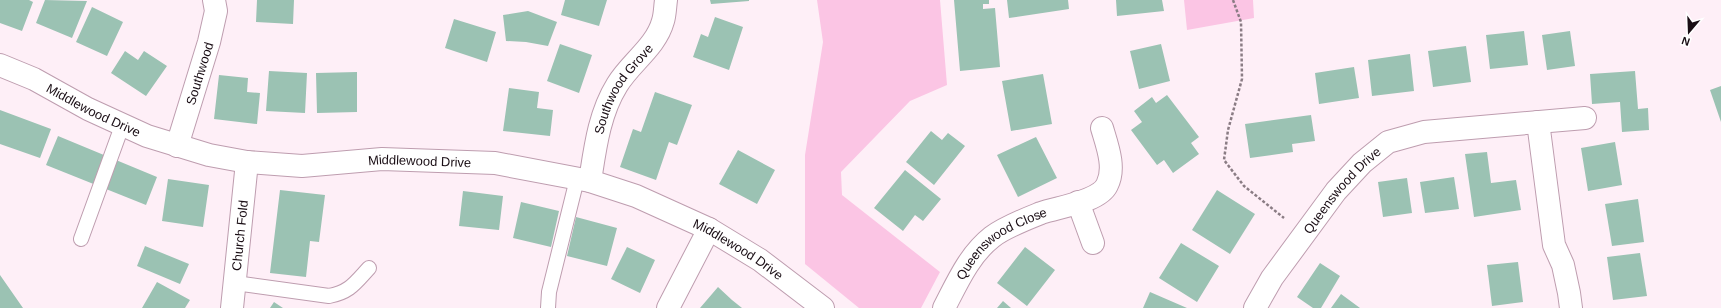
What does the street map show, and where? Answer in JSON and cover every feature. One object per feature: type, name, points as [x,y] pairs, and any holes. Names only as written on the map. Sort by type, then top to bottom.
[{"type":"street","name":"Southwood","points":[[178,146],[209,42],[216,11],[214,0]]},
{"type":"street","name":"Southwood Grove","points":[[583,180],[594,149],[603,113],[617,84],[651,44],[663,22],[666,0]]},
{"type":"street","name":"Middlewood Drive","points":[[0,65],[34,79],[122,126],[178,146],[247,162],[302,166],[382,159],[446,160],[494,163],[583,180],[636,196],[709,229],[760,260],[823,308]]},
{"type":"street","name":"Queenswood Drive","points":[[1255,308],[1272,278],[1336,191],[1362,163],[1388,142],[1424,132],[1585,118]]},
{"type":"street","points":[[1538,122],[1554,245],[1563,265],[1571,308]]},
{"type":"street","name":"Queenswood Close","points":[[944,308],[964,270],[977,251],[992,237],[1042,213],[1098,194],[1107,185],[1111,172],[1108,148],[1102,128]]},
{"type":"street","name":"Church Fold","points":[[232,308],[247,162]]},
{"type":"street","points":[[1078,202],[1092,243]]},
{"type":"street","points":[[668,308],[709,229]]},
{"type":"lane","points":[[81,239],[122,126]]},
{"type":"lane","points":[[548,308],[549,292],[583,180]]},
{"type":"lane","points":[[235,283],[329,296],[341,294],[350,289],[369,268]]},
{"type":"path","points":[[1233,0],[1241,22],[1242,79],[1228,130],[1224,160],[1244,186],[1305,235]]},
{"type":"shaded area","points":[[817,0],[940,0],[947,85],[910,101],[841,172],[842,195],[940,272],[921,308],[859,308],[805,264],[805,155],[823,42]]},
{"type":"shaded area","points":[[1184,0],[1253,0],[1254,18],[1187,30]]},
{"type":"building","points":[[0,0],[29,0],[33,2],[22,31],[0,23]]},
{"type":"building","points":[[45,0],[87,1],[72,38],[36,23]]},
{"type":"building","points":[[257,0],[294,0],[293,24],[256,22]]},
{"type":"building","points":[[565,0],[607,0],[599,26],[561,15]]},
{"type":"building","points":[[710,0],[749,0],[749,1],[711,4]]},
{"type":"building","points":[[954,0],[989,0],[989,4],[983,4],[983,9],[995,8],[1000,67],[960,71]]},
{"type":"building","points":[[1007,0],[1068,0],[1069,9],[1009,18]]},
{"type":"building","points":[[1116,0],[1162,0],[1164,11],[1117,16]]},
{"type":"building","points":[[92,7],[123,22],[107,56],[76,42]]},
{"type":"building","points":[[528,11],[557,22],[548,46],[526,42],[506,41],[503,15]]},
{"type":"building","points":[[715,17],[743,27],[729,70],[693,57],[701,34],[708,37]]},
{"type":"building","points":[[454,19],[496,32],[487,62],[445,48]]},
{"type":"building","points":[[1524,31],[1528,65],[1490,69],[1486,35]]},
{"type":"building","points":[[1570,31],[1575,66],[1547,70],[1542,35]]},
{"type":"building","points":[[560,44],[592,55],[579,93],[547,81]]},
{"type":"building","points":[[1161,44],[1170,81],[1139,89],[1130,51]]},
{"type":"building","points":[[1466,46],[1471,82],[1433,87],[1428,51]]},
{"type":"building","points":[[125,51],[138,60],[144,51],[167,66],[146,96],[111,73]]},
{"type":"building","points":[[1410,54],[1414,91],[1372,96],[1368,60]]},
{"type":"building","points":[[1354,67],[1359,98],[1319,104],[1315,73]]},
{"type":"building","points":[[269,71],[307,73],[305,113],[266,111]]},
{"type":"building","points":[[1635,71],[1638,109],[1648,108],[1649,130],[1622,132],[1620,102],[1592,104],[1590,74]]},
{"type":"building","points":[[357,72],[357,112],[317,113],[316,73]]},
{"type":"building","points":[[1043,74],[1052,124],[1011,131],[1002,81]]},
{"type":"building","points":[[219,75],[248,78],[247,92],[260,93],[257,124],[214,119]]},
{"type":"building","points":[[1721,86],[1721,122],[1710,90]]},
{"type":"building","points":[[509,88],[539,92],[537,108],[553,110],[550,136],[503,131]]},
{"type":"building","points":[[655,92],[692,105],[677,145],[669,142],[656,180],[620,167],[633,129],[641,132]]},
{"type":"building","points":[[1167,95],[1199,137],[1191,143],[1199,154],[1173,173],[1164,160],[1157,165],[1131,130],[1142,122],[1134,111],[1152,97],[1156,103]]},
{"type":"building","points":[[0,110],[51,129],[40,158],[0,144]]},
{"type":"building","points":[[1311,115],[1315,141],[1292,144],[1293,152],[1250,158],[1245,124]]},
{"type":"building","points":[[931,131],[942,140],[948,133],[965,146],[934,185],[906,162]]},
{"type":"building","points":[[58,136],[157,177],[146,205],[46,165]]},
{"type":"building","points":[[1036,137],[1057,178],[1018,197],[997,155]]},
{"type":"building","points":[[1615,142],[1622,185],[1588,191],[1581,148]]},
{"type":"building","points":[[738,150],[775,170],[757,204],[719,184]]},
{"type":"building","points":[[1487,152],[1491,183],[1516,180],[1521,210],[1474,217],[1465,154]]},
{"type":"building","points":[[905,170],[941,199],[923,221],[915,215],[903,231],[874,208]]},
{"type":"building","points":[[1454,177],[1459,209],[1425,213],[1420,182]]},
{"type":"building","points":[[1407,178],[1412,213],[1383,217],[1378,182]]},
{"type":"building","points":[[168,179],[209,185],[203,227],[162,221]]},
{"type":"building","points":[[280,190],[325,195],[319,242],[310,241],[306,277],[270,273]]},
{"type":"building","points":[[1217,190],[1255,214],[1230,254],[1192,230]]},
{"type":"building","points":[[463,191],[503,196],[499,230],[459,226]]},
{"type":"building","points":[[1638,199],[1644,242],[1612,246],[1605,204]]},
{"type":"building","points":[[521,202],[559,211],[551,247],[513,238]]},
{"type":"building","points":[[576,217],[617,228],[607,266],[567,256]]},
{"type":"building","points":[[1181,243],[1219,266],[1197,302],[1159,278]]},
{"type":"building","points":[[145,246],[189,264],[180,284],[137,266]]},
{"type":"building","points":[[627,247],[655,260],[640,293],[611,279]]},
{"type":"building","points":[[1025,247],[1055,270],[1027,306],[997,283]]},
{"type":"building","points":[[1640,253],[1647,296],[1613,300],[1607,257]]},
{"type":"building","points":[[1518,262],[1523,302],[1492,306],[1487,265]]},
{"type":"building","points":[[1320,263],[1340,276],[1321,308],[1313,308],[1297,297]]},
{"type":"building","points":[[0,275],[23,308],[0,308]]},
{"type":"building","points":[[157,282],[190,300],[185,308],[142,308]]},
{"type":"building","points":[[718,287],[732,300],[742,308],[700,308]]},
{"type":"building","points":[[1150,292],[1187,308],[1143,308]]},
{"type":"building","points":[[1341,294],[1360,308],[1331,308]]},
{"type":"building","points":[[1003,301],[1011,308],[997,308]]},
{"type":"building","points":[[274,302],[283,308],[270,308]]}]
